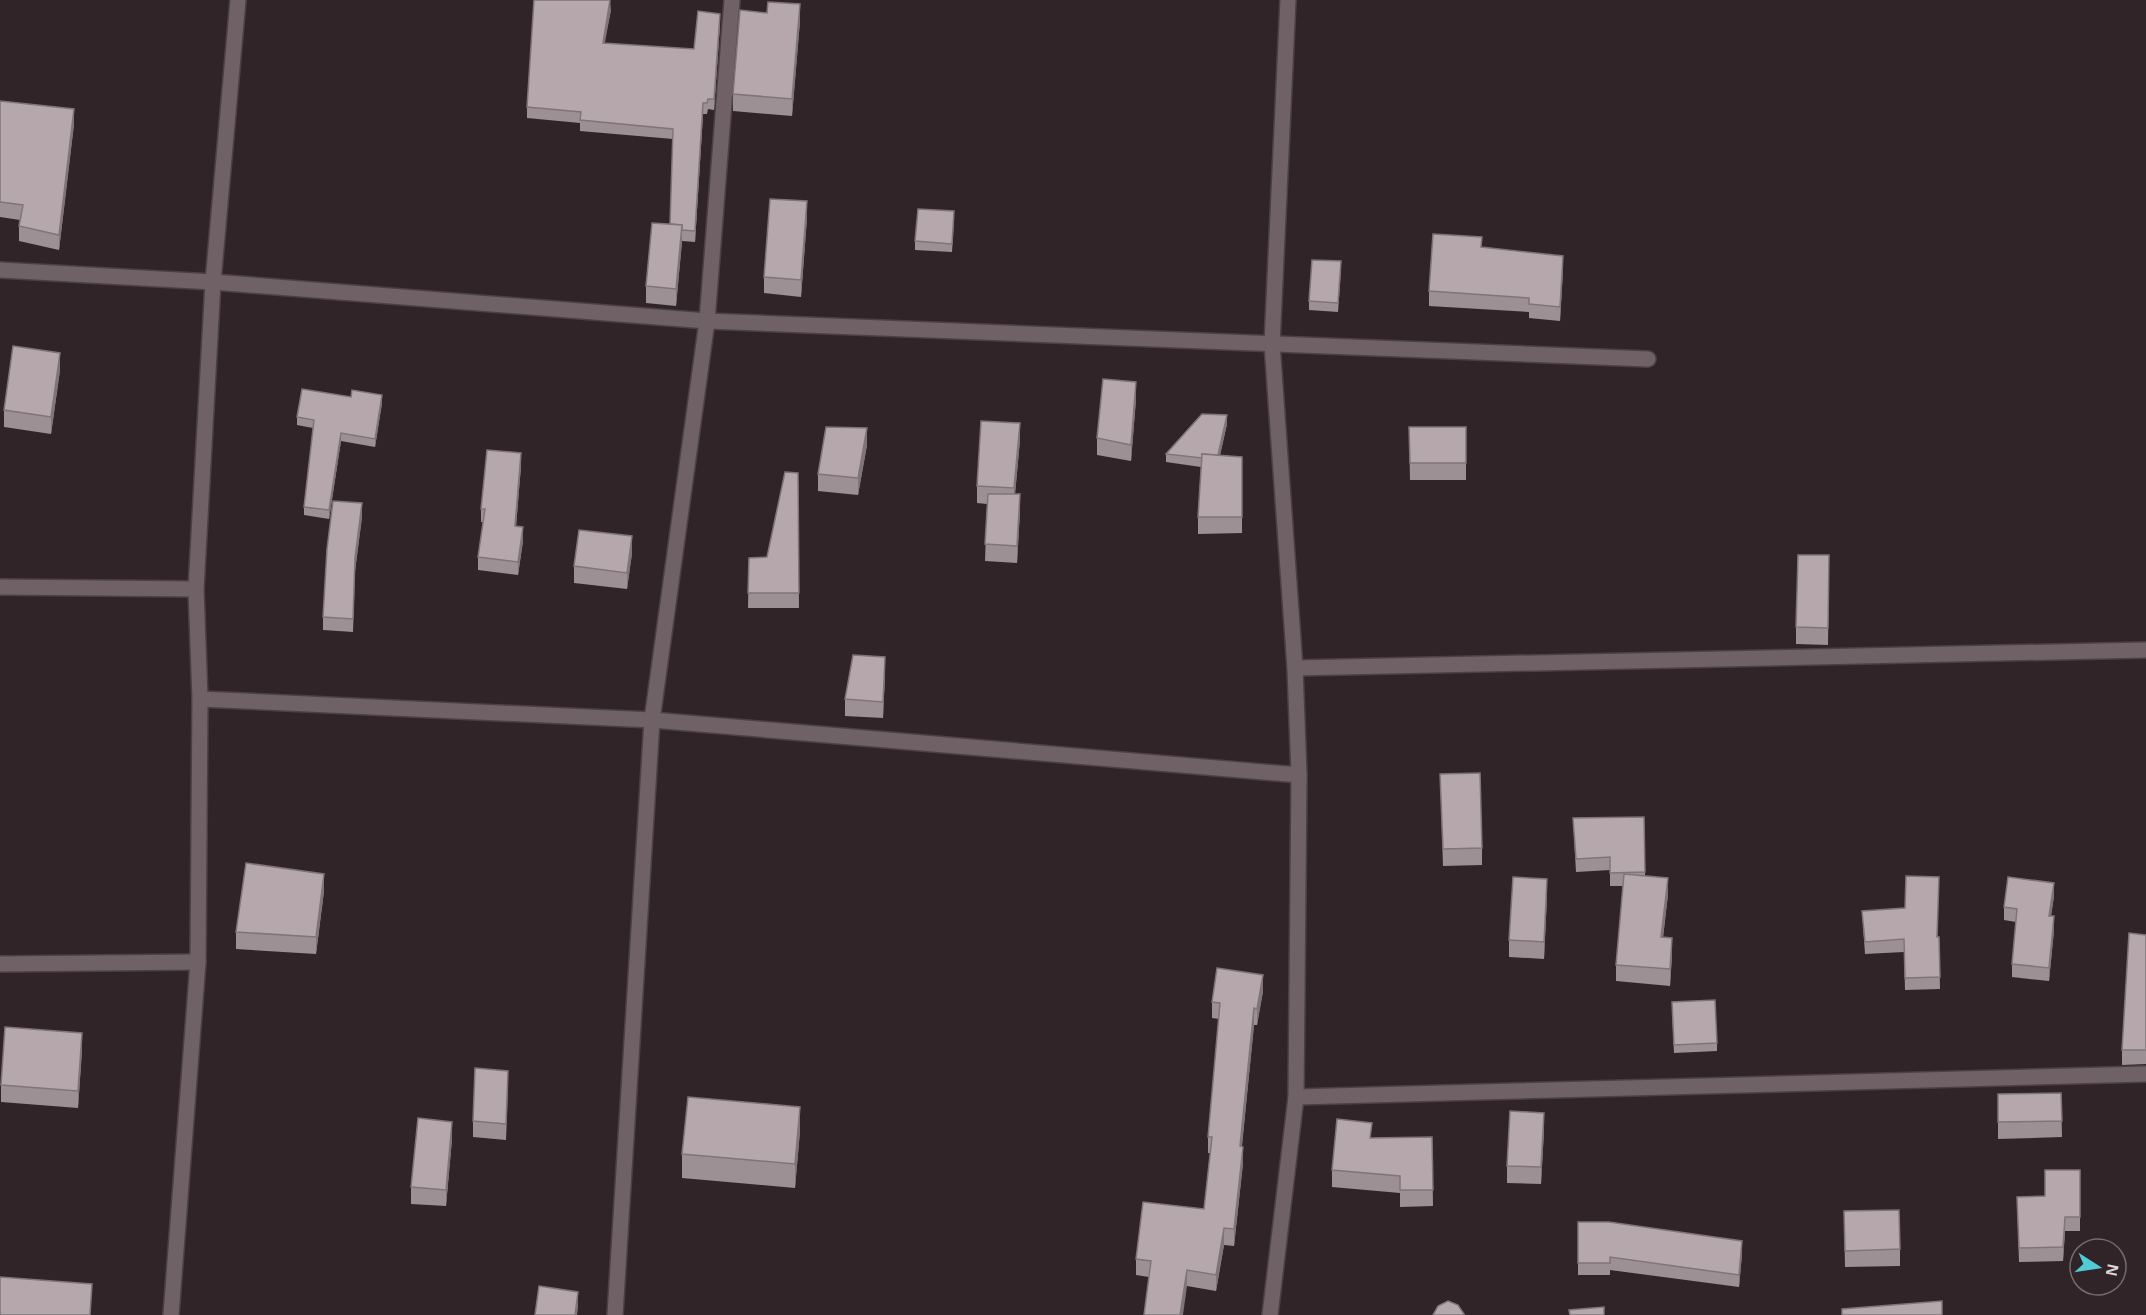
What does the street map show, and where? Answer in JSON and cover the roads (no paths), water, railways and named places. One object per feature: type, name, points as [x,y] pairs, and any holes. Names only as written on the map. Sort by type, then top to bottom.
[{"type":"street","points":[[171,1315],[198,962],[200,699],[196,589],[213,282],[238,0]]},
{"type":"street","points":[[615,1315],[652,720],[707,321],[732,0]]},
{"type":"street","points":[[1270,1315],[1296,1097],[1299,775],[1295,668],[1272,344],[1288,0]]},
{"type":"street","points":[[0,270],[213,282],[707,321],[1648,359]]},
{"type":"street","points":[[0,587],[196,589]]},
{"type":"street","points":[[1295,668],[2146,650]]},
{"type":"street","points":[[200,699],[652,720],[1299,775]]},
{"type":"street","points":[[0,964],[198,962]]},
{"type":"street","points":[[1296,1097],[2146,1074]]}]
